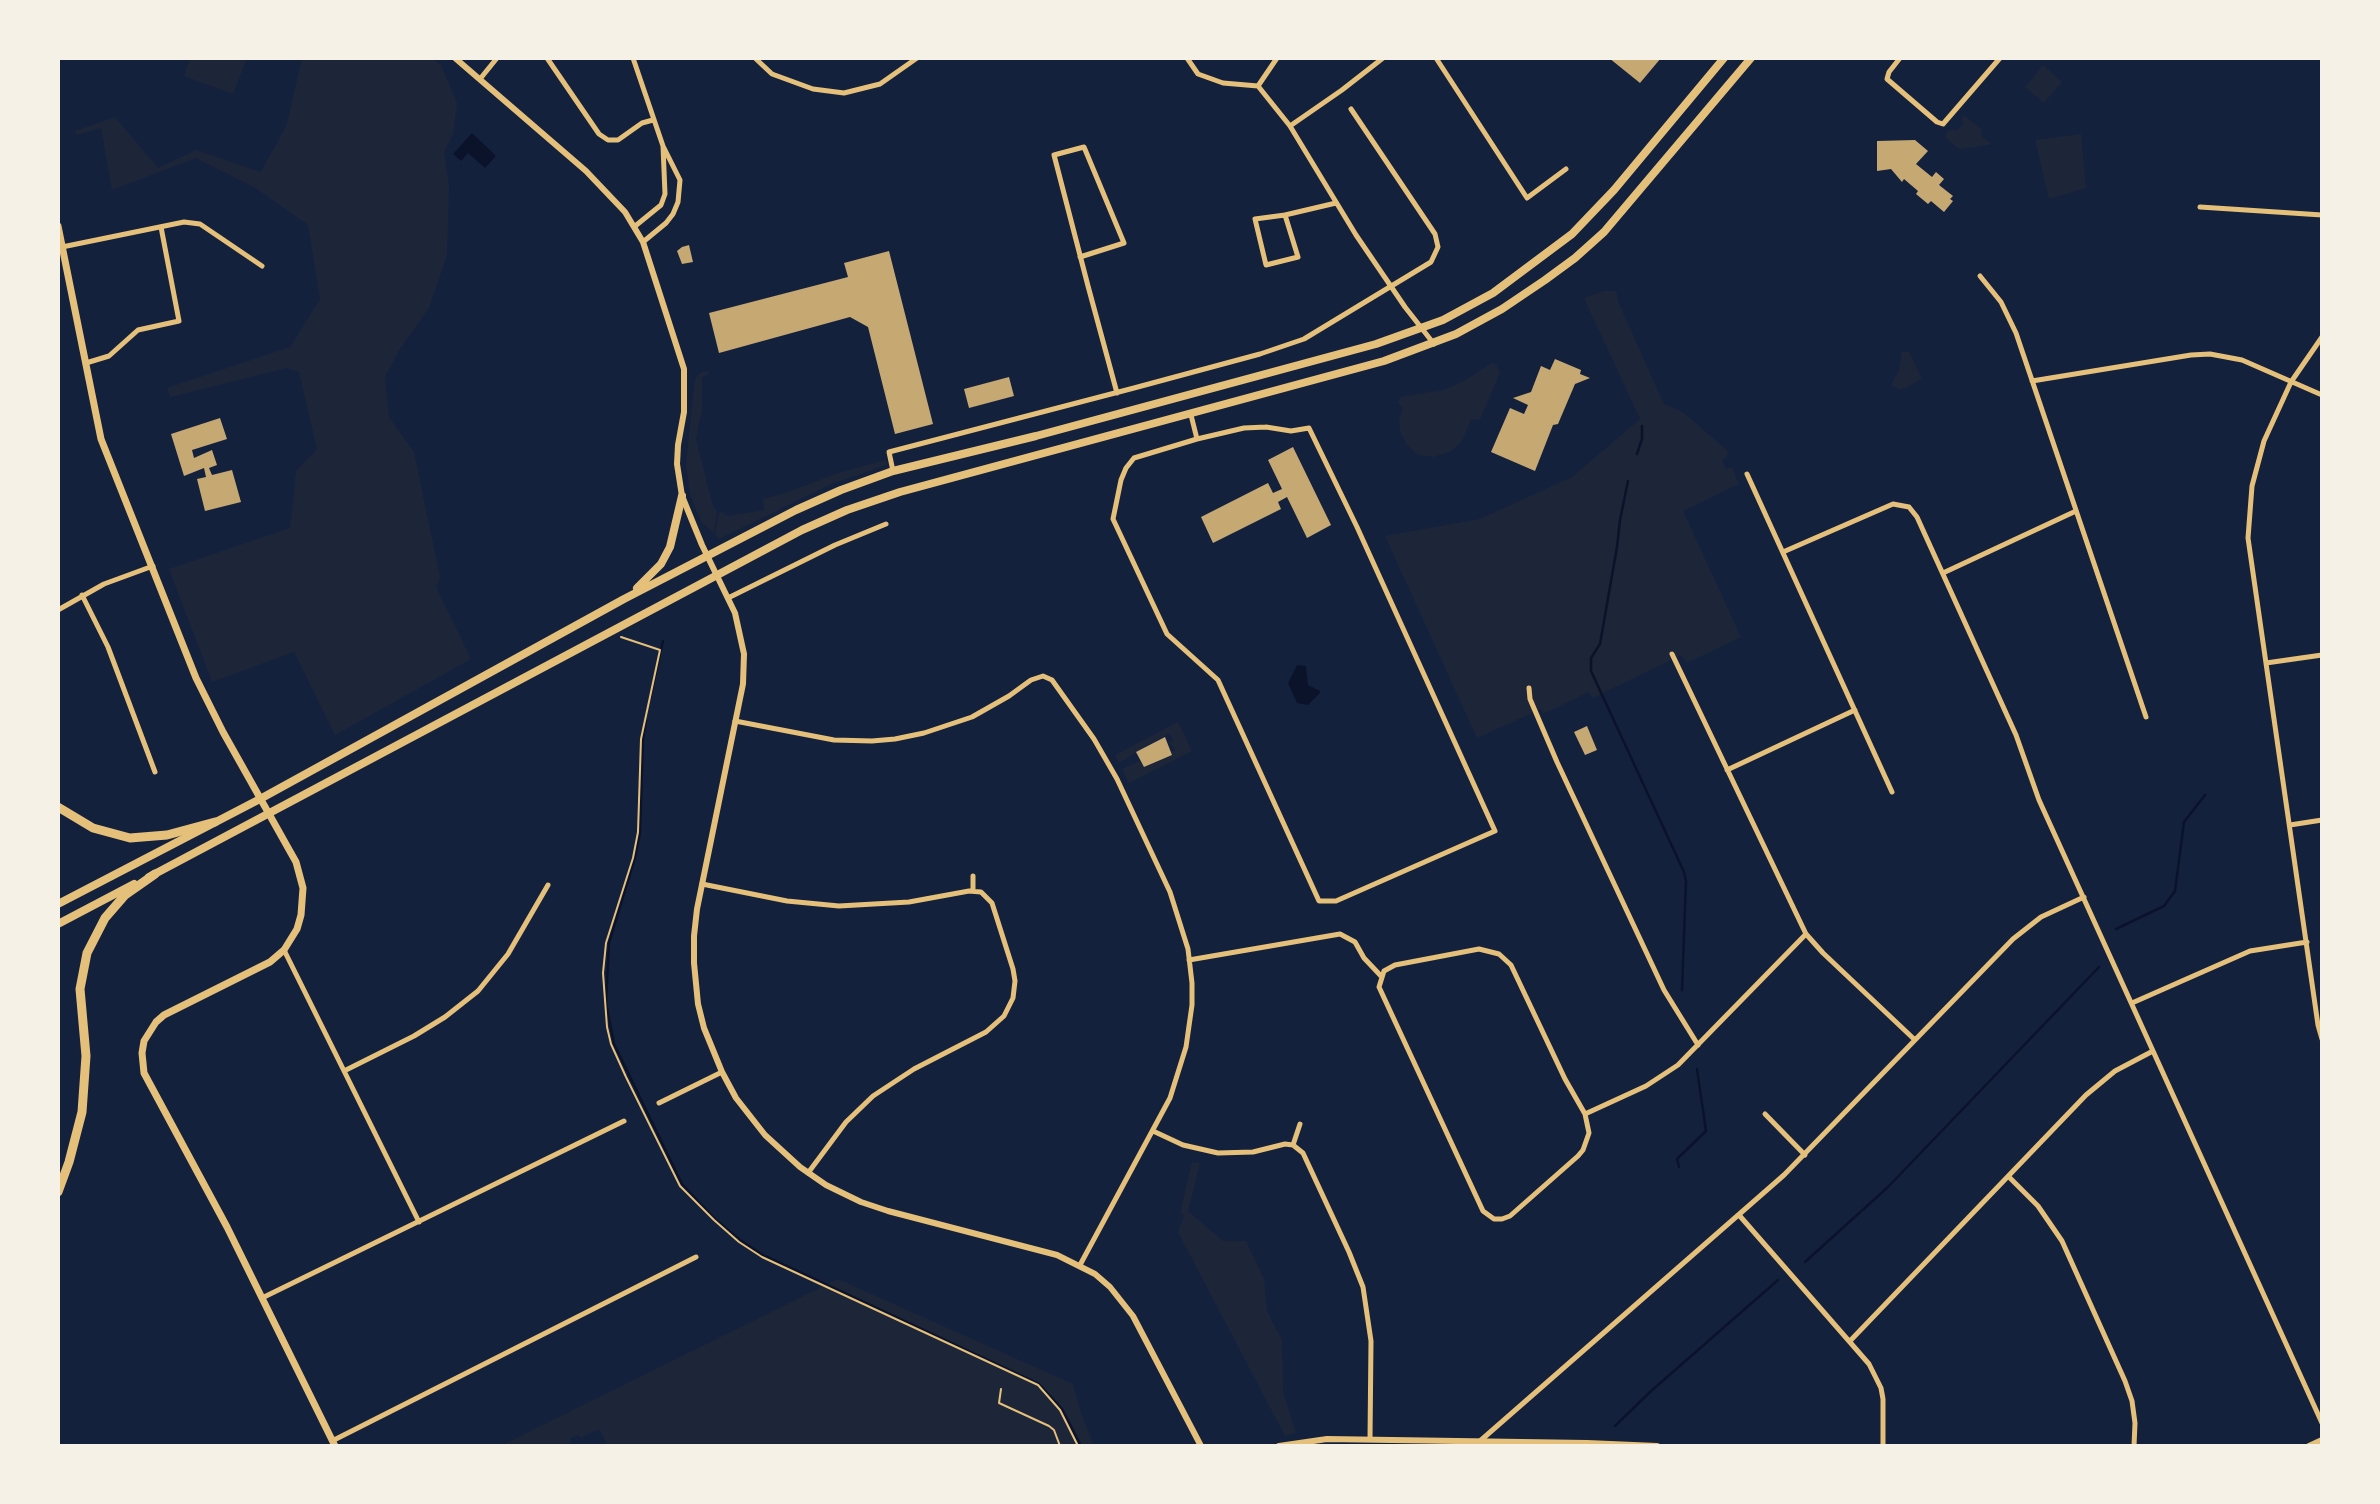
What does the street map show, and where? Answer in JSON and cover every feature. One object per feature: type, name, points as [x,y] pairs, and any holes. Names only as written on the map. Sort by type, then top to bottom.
[{"type":"highway","points":[[58,807],[93,828],[130,838],[167,835],[215,822]]},
{"type":"highway","points":[[58,1192],[82,1112],[86,1056],[80,989],[87,953],[105,918],[125,895],[155,874]]},
{"type":"main road","points":[[58,904],[260,799],[624,599],[796,510],[893,471],[1376,344],[1443,320],[1493,293],[1572,234],[1614,190],[1724,58]]},
{"type":"main road","points":[[58,924],[269,815],[802,530],[847,510],[900,492],[1191,415],[1384,361],[1434,344],[1502,309],[1575,258],[1604,232],[1751,58]]},
{"type":"main road","points":[[58,226],[101,439],[197,678],[223,732],[296,862],[303,888],[297,929],[284,950],[270,962],[164,1015],[149,1031],[142,1052],[145,1073],[153,1092],[183,1142],[333,1444]]},
{"type":"main road","points":[[624,599],[661,564],[670,547],[682,496]]},
{"type":"street","points":[[455,58],[586,171],[613,198],[643,242],[684,369],[684,412],[677,464],[682,496],[738,621],[744,654],[743,684],[694,936],[696,987],[704,1028],[722,1072],[750,1117],[780,1151],[808,1173],[861,1202],[888,1211],[1057,1255],[1080,1265],[1110,1287],[1133,1316],[1201,1446]]},
{"type":"street","points":[[480,79],[496,58]]},
{"type":"street","points":[[547,58],[599,134],[608,140],[618,140],[642,123],[653,120]]},
{"type":"street","points":[[633,58],[663,146],[680,180],[678,202],[666,223],[643,242]]},
{"type":"street","points":[[755,58],[772,74],[813,89],[844,93],[880,84],[917,58]]},
{"type":"street","points":[[1187,58],[1198,74],[1223,83],[1258,86],[1290,126],[1336,203],[1421,329],[1434,344]]},
{"type":"street","points":[[1258,86],[1278,58]]},
{"type":"street","points":[[1290,126],[1384,58]]},
{"type":"street","points":[[1436,58],[1527,198],[1566,169]]},
{"type":"street","points":[[1900,58],[1887,79],[1937,122],[1943,124],[2000,58]]},
{"type":"street","points":[[893,471],[889,452],[1117,393],[1260,354],[1304,339],[1431,262],[1438,247],[1435,234],[1351,109]]},
{"type":"street","points":[[634,227],[661,205],[665,194],[663,146]]},
{"type":"street","points":[[1080,257],[1124,243],[1084,146],[1054,155],[1080,257],[1117,393]]},
{"type":"street","points":[[1285,215],[1298,257],[1266,265],[1255,219],[1336,203]]},
{"type":"street","points":[[2200,207],[2322,215]]},
{"type":"street","points":[[62,247],[184,222],[200,224],[262,266]]},
{"type":"street","points":[[86,363],[109,356],[138,330],[179,321],[161,227]]},
{"type":"street","points":[[1980,276],[2007,313],[2146,717]]},
{"type":"street","points":[[2322,337],[2291,382],[2264,441],[2256,464],[2249,512],[2252,567],[2306,942],[2320,1010],[2322,1040]]},
{"type":"street","points":[[2032,381],[2210,354],[2242,360],[2322,395]]},
{"type":"street","points":[[1191,415],[1197,439]]},
{"type":"street","points":[[1266,427],[1291,431],[1309,428],[1495,831],[1336,901],[1319,901],[1217,680],[1167,634],[1113,519],[1121,480],[1134,458],[1197,439],[1244,428],[1266,427]]},
{"type":"street","points":[[1747,474],[1892,792]]},
{"type":"street","points":[[1904,505],[1908,498]]},
{"type":"street","points":[[1783,552],[1892,504],[1904,505],[1917,517],[2017,735],[2039,800],[2322,1423]]},
{"type":"street","points":[[1943,573],[2076,511]]},
{"type":"street","points":[[728,598],[835,545],[886,524]]},
{"type":"street","points":[[59,607],[112,580],[153,566]]},
{"type":"street","points":[[82,595],[108,647],[155,772]]},
{"type":"street","points":[[1672,654],[1806,934],[1915,1040]]},
{"type":"street","points":[[2266,663],[2322,655]]},
{"type":"street","points":[[736,721],[834,740],[895,739],[937,730],[972,717],[1038,677],[1049,678],[1094,739],[1117,779],[1170,892],[1182,924],[1189,960],[1192,1005],[1186,1047],[1170,1098],[1080,1265]]},
{"type":"street","points":[[1529,688],[1530,699],[1557,762],[1664,990],[1698,1045]]},
{"type":"street","points":[[1727,770],[1854,710]]},
{"type":"street","points":[[2290,825],[2322,820]]},
{"type":"street","points":[[973,876],[973,891]]},
{"type":"street","points":[[702,884],[787,901],[839,905],[909,902],[973,891],[981,892],[992,903],[1013,969],[1014,989],[1008,1009],[999,1022],[986,1032],[914,1069],[873,1096],[846,1122],[808,1173]]},
{"type":"street","points":[[344,1071],[414,1037],[454,1011],[478,991],[508,954],[548,885]]},
{"type":"street","points":[[1480,1441],[1805,1155],[2010,942],[2031,924],[2084,897]]},
{"type":"street","points":[[1189,960],[1340,934],[1355,942],[1364,958],[1381,976]]},
{"type":"street","points":[[1585,1114],[1665,1075],[1698,1045],[1806,934]]},
{"type":"street","points":[[2132,1003],[2250,951],[2306,942]]},
{"type":"street","points":[[1479,949],[1499,954],[1511,965],[1565,1079],[1585,1114],[1589,1133],[1578,1156],[1510,1216],[1502,1219],[1489,1217],[1471,1187],[1380,993],[1381,976],[1395,965],[1479,949]]},
{"type":"street","points":[[284,950],[419,1222]]},
{"type":"street","points":[[1850,1341],[2103,1080],[2153,1051]]},
{"type":"street","points":[[659,1102],[722,1072]]},
{"type":"street","points":[[1765,1114],[1805,1155]]},
{"type":"street","points":[[261,1298],[624,1121]]},
{"type":"street","points":[[1293,1146],[1300,1124]]},
{"type":"street","points":[[1153,1131],[1183,1145],[1218,1153],[1253,1152],[1285,1144],[1303,1153],[1363,1287],[1371,1341],[1370,1439]]},
{"type":"street","points":[[2009,1177],[2038,1206],[2062,1241],[2125,1381],[2135,1423],[2134,1446]]},
{"type":"street","points":[[1739,1215],[1869,1364],[1881,1388],[1883,1399],[1883,1446]]},
{"type":"street","points":[[333,1444],[696,1257]]},
{"type":"street","points":[[1279,1446],[1316,1439],[1657,1446]]},
{"type":"street","points":[[2309,1446],[2322,1440]]},
{"type":"path","points":[[619,636],[660,650]]},
{"type":"path","points":[[1001,1389],[999,1403],[1049,1426],[1054,1430],[1060,1446]]},
{"type":"shaded area","points":[[190,58],[247,58],[233,94],[184,76]]},
{"type":"shaded area","points":[[302,58],[432,58],[441,65],[457,103],[453,134],[444,152],[449,186],[447,255],[429,308],[398,352],[385,377],[389,417],[414,452],[440,577],[436,587],[471,659],[335,735],[294,652],[212,682],[169,569],[290,528],[296,471],[317,449],[299,372],[286,368],[170,397],[167,388],[290,347],[320,299],[308,225],[254,187],[196,158],[112,190],[101,128],[76,135],[75,131],[115,117],[158,168],[196,150],[261,172],[287,124]]},
{"type":"shaded area","points":[[2043,65],[2062,82],[2044,103],[2025,87]]},
{"type":"shaded area","points":[[1964,115],[1981,129],[1982,137],[1989,145],[1959,149],[1947,139],[1945,135],[1949,130],[1958,130],[1964,122],[1961,119]]},
{"type":"shaded area","points":[[472,133],[496,156],[485,168],[468,153],[461,161],[453,154]]},
{"type":"shaded area","points":[[2081,134],[2086,188],[2049,199],[2035,140]]},
{"type":"shaded area","points":[[1604,291],[1616,291],[1618,302],[1664,404],[1684,413],[1728,451],[1727,457],[1722,460],[1726,469],[1732,467],[1739,484],[1683,511],[1741,637],[1687,663],[1681,655],[1593,698],[1589,692],[1543,714],[1541,709],[1477,738],[1385,536],[1480,519],[1572,477],[1640,419],[1584,298]]},
{"type":"shaded area","points":[[1902,352],[1909,352],[1922,379],[1901,390],[1891,385],[1899,370]]},
{"type":"shaded area","points":[[1492,363],[1496,364],[1500,373],[1480,419],[1471,420],[1462,441],[1451,451],[1434,457],[1418,455],[1407,445],[1400,431],[1399,420],[1403,408],[1398,403],[1401,397],[1443,390],[1464,381]]},
{"type":"shaded area","points":[[708,371],[707,375],[702,377],[702,410],[696,439],[713,507],[717,511],[714,533],[702,523],[696,510],[690,494],[686,465],[695,379],[701,372]]},
{"type":"shaded area","points":[[886,460],[886,465],[829,485],[719,539],[715,534],[719,513],[728,516],[764,510],[763,499],[841,472]]},
{"type":"shaded area","points":[[1297,665],[1306,666],[1308,685],[1320,691],[1308,705],[1297,703],[1288,683]]},
{"type":"shaded area","points":[[1178,722],[1192,751],[1129,783],[1122,769],[1139,761],[1145,767],[1172,755],[1171,752],[1175,750],[1168,743],[1173,740],[1169,733],[1119,763],[1115,755]]},
{"type":"shaded area","points":[[1192,1162],[1200,1163],[1188,1211],[1223,1241],[1246,1241],[1264,1279],[1267,1311],[1282,1340],[1283,1392],[1296,1433],[1285,1436],[1178,1232],[1184,1215],[1180,1213]]},
{"type":"shaded area","points":[[838,1279],[1073,1384],[1094,1446],[608,1446],[599,1429],[580,1438],[579,1435],[570,1438],[571,1442],[565,1446],[500,1446]]},
{"type":"building","points":[[1609,58],[1661,58],[1640,83]]},
{"type":"building","points":[[1915,140],[1928,151],[1916,164],[1932,177],[1936,172],[1944,179],[1939,185],[1953,196],[1950,199],[1953,201],[1944,212],[1931,201],[1928,204],[1916,194],[1918,191],[1904,179],[1902,182],[1891,169],[1877,171],[1877,141]]},
{"type":"building","points":[[689,245],[693,262],[682,264],[677,251]]},
{"type":"building","points":[[889,251],[933,424],[895,434],[868,327],[850,317],[719,353],[709,313],[848,277],[844,263]]},
{"type":"building","points":[[1555,359],[1581,370],[1580,374],[1590,378],[1575,384],[1558,424],[1553,425],[1535,471],[1491,452],[1510,408],[1524,414],[1528,405],[1513,398],[1531,392],[1541,366],[1550,370]]},
{"type":"building","points":[[1009,377],[1014,396],[969,408],[964,389]]},
{"type":"building","points":[[220,418],[227,439],[192,450],[194,458],[212,450],[217,465],[209,468],[212,475],[232,470],[241,502],[205,511],[197,479],[206,477],[204,468],[184,476],[171,434]]},
{"type":"building","points":[[1293,447],[1331,525],[1307,538],[1287,497],[1278,502],[1281,509],[1213,543],[1201,517],[1268,483],[1273,493],[1282,489],[1268,460]]},
{"type":"building","points":[[1587,726],[1597,750],[1585,755],[1574,732]]},
{"type":"building","points":[[1165,737],[1172,755],[1144,767],[1136,752]]},
{"type":"waterway","points":[[1637,454],[1642,439],[1642,426]]},
{"type":"waterway","points":[[1628,481],[1600,644],[1591,658],[1591,671],[1684,872],[1686,881],[1682,990]]},
{"type":"waterway","points":[[650,699],[663,641]]},
{"type":"waterway","points":[[646,720],[640,833],[609,943],[606,1002],[614,1044],[682,1184],[715,1219],[763,1255],[1039,1384],[1062,1409],[1081,1446]]},
{"type":"waterway","points":[[2116,929],[2164,906],[2175,891],[2184,822],[2205,795]]},
{"type":"waterway","points":[[1805,1262],[1888,1187],[2099,967]]},
{"type":"waterway","points":[[1679,1167],[1677,1159],[1706,1131],[1697,1069]]},
{"type":"waterway","points":[[1615,1426],[1778,1280]]}]
